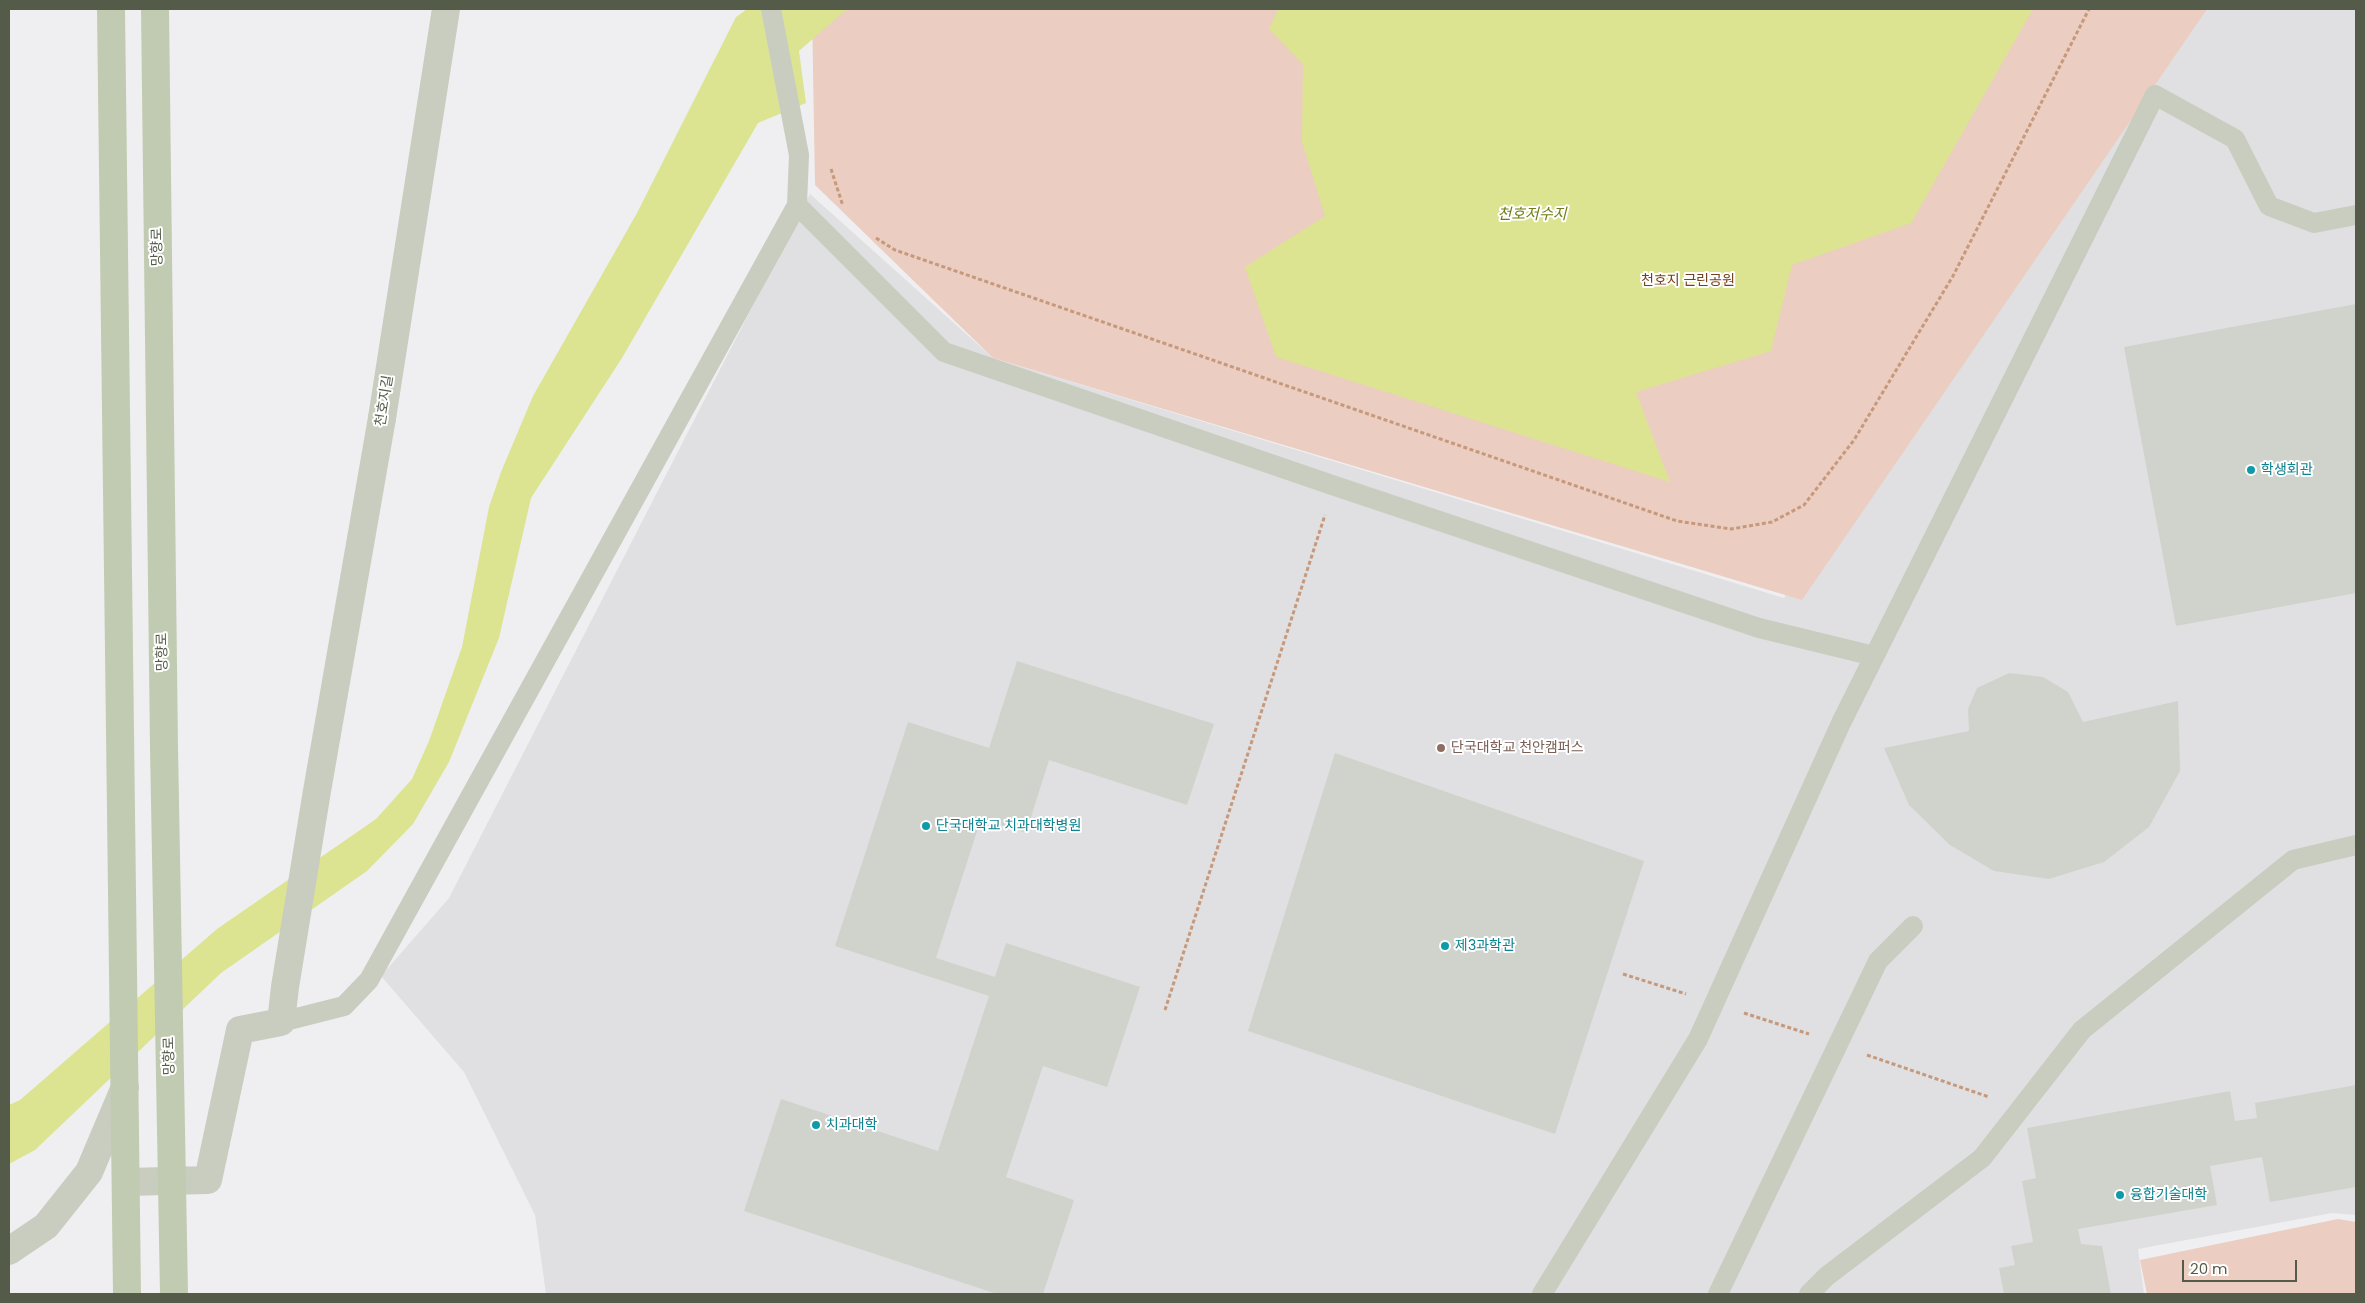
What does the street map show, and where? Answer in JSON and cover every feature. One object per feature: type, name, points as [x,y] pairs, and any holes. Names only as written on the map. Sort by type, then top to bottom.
[{"type":"main road","points":[[111,9],[125,1087],[116,1122],[126,1182],[127,1294]]},
{"type":"main road","name":"망향로","points":[[155,9],[174,1294]]},
{"type":"street","name":"천호지길","points":[[281,1022],[317,792],[382,418],[446,9]]},
{"type":"street","points":[[126,1182],[208,1180],[240,1030],[281,1022]]},
{"type":"street","points":[[9,1251],[46,1226],[89,1172],[116,1122]]},
{"type":"lane","points":[[281,1022],[344,1006],[369,980],[797,205],[799,155],[771,9]]},
{"type":"lane","points":[[1542,1294],[1698,1039],[1841,723],[2155,95],[2235,139],[2269,206],[2314,223],[2356,215]]},
{"type":"lane","points":[[797,205],[944,352],[1335,486],[1759,628],[1874,656]]},
{"type":"lane","points":[[1809,1294],[1827,1276],[1982,1158],[2082,1030],[2293,860],[2356,845]]},
{"type":"lane","points":[[1718,1294],[1878,960],[1913,926]]},
{"type":"path","points":[[871,235],[895,250],[1677,521],[1731,529],[1772,522],[1804,505],[1854,440],[1953,276],[2089,9]]},
{"type":"path","points":[[830,166],[844,210]]},
{"type":"path","points":[[1165,1010],[1335,486]]},
{"type":"path","points":[[1858,1052],[1989,1097]]},
{"type":"shaded area","name":"단국대학교 천안캠퍼스","points":[[2094,9],[2356,9],[2356,1215],[2332,1213],[2138,1249],[2144,1294],[546,1294],[535,1215],[464,1072],[381,976],[449,898],[810,194],[993,358],[1784,598]]},
{"type":"green space","name":"천호지 근린공원","points":[[812,9],[2207,9],[1802,600],[993,358],[815,185]]},
{"type":"green space","points":[[2338,1219],[2356,1222],[2356,1294],[2147,1294],[2140,1260]]},
{"type":"water","points":[[747,9],[847,9],[799,51],[806,103],[758,123],[622,358],[531,498],[499,638],[449,762],[413,824],[367,871],[221,973],[35,1150],[9,1164],[9,1105],[20,1100],[217,929],[376,819],[412,779],[429,741],[462,647],[489,507],[501,472],[533,396],[637,213],[736,17]]},
{"type":"water","name":"천호저수지","points":[[1278,9],[2033,9],[1911,223],[1792,265],[1771,351],[1636,392],[1670,482],[1276,357],[1245,267],[1325,216],[1302,142],[1303,64],[1269,29]]},
{"type":"building","name":"학생회관","points":[[2356,304],[2356,593],[2176,626],[2124,347]]},
{"type":"building","points":[[1017,661],[1214,724],[1187,805],[1049,760],[1026,833],[981,819],[936,958],[995,977],[1006,943],[1140,987],[1107,1087],[1043,1066],[1006,1177],[1074,1200],[1043,1294],[997,1294],[744,1211],[781,1099],[938,1151],[989,996],[835,946],[908,722],[989,748]]},
{"type":"building","points":[[2009,673],[2043,677],[2068,692],[2083,722],[2178,701],[2180,771],[2149,827],[2104,862],[2049,879],[1994,871],[1950,845],[1909,805],[1884,748],[1969,731],[1968,709],[1977,688]]},
{"type":"building","name":"제3과학관","points":[[1335,753],[1644,861],[1555,1134],[1248,1031]]},
{"type":"building","name":"융합기술대학","points":[[2356,1085],[2356,1187],[2270,1202],[2262,1157],[2210,1166],[2217,1205],[2078,1229],[2081,1244],[2102,1246],[2111,1294],[2004,1294],[1999,1268],[2015,1265],[2011,1246],[2033,1242],[2022,1181],[2036,1178],[2027,1128],[2230,1091],[2235,1121],[2257,1118],[2255,1103]]},
{"type":"place","name":"학생회관","points":[[2251,470]]},
{"type":"place","name":"단국대학교 천안캠퍼스","points":[[1441,748]]},
{"type":"place","name":"단국대학교 치과대학병원","points":[[926,826]]},
{"type":"place","name":"제3과학관","points":[[1445,946]]},
{"type":"place","name":"치과대학","points":[[816,1125]]},
{"type":"place","name":"융합기술대학","points":[[2120,1195]]}]
